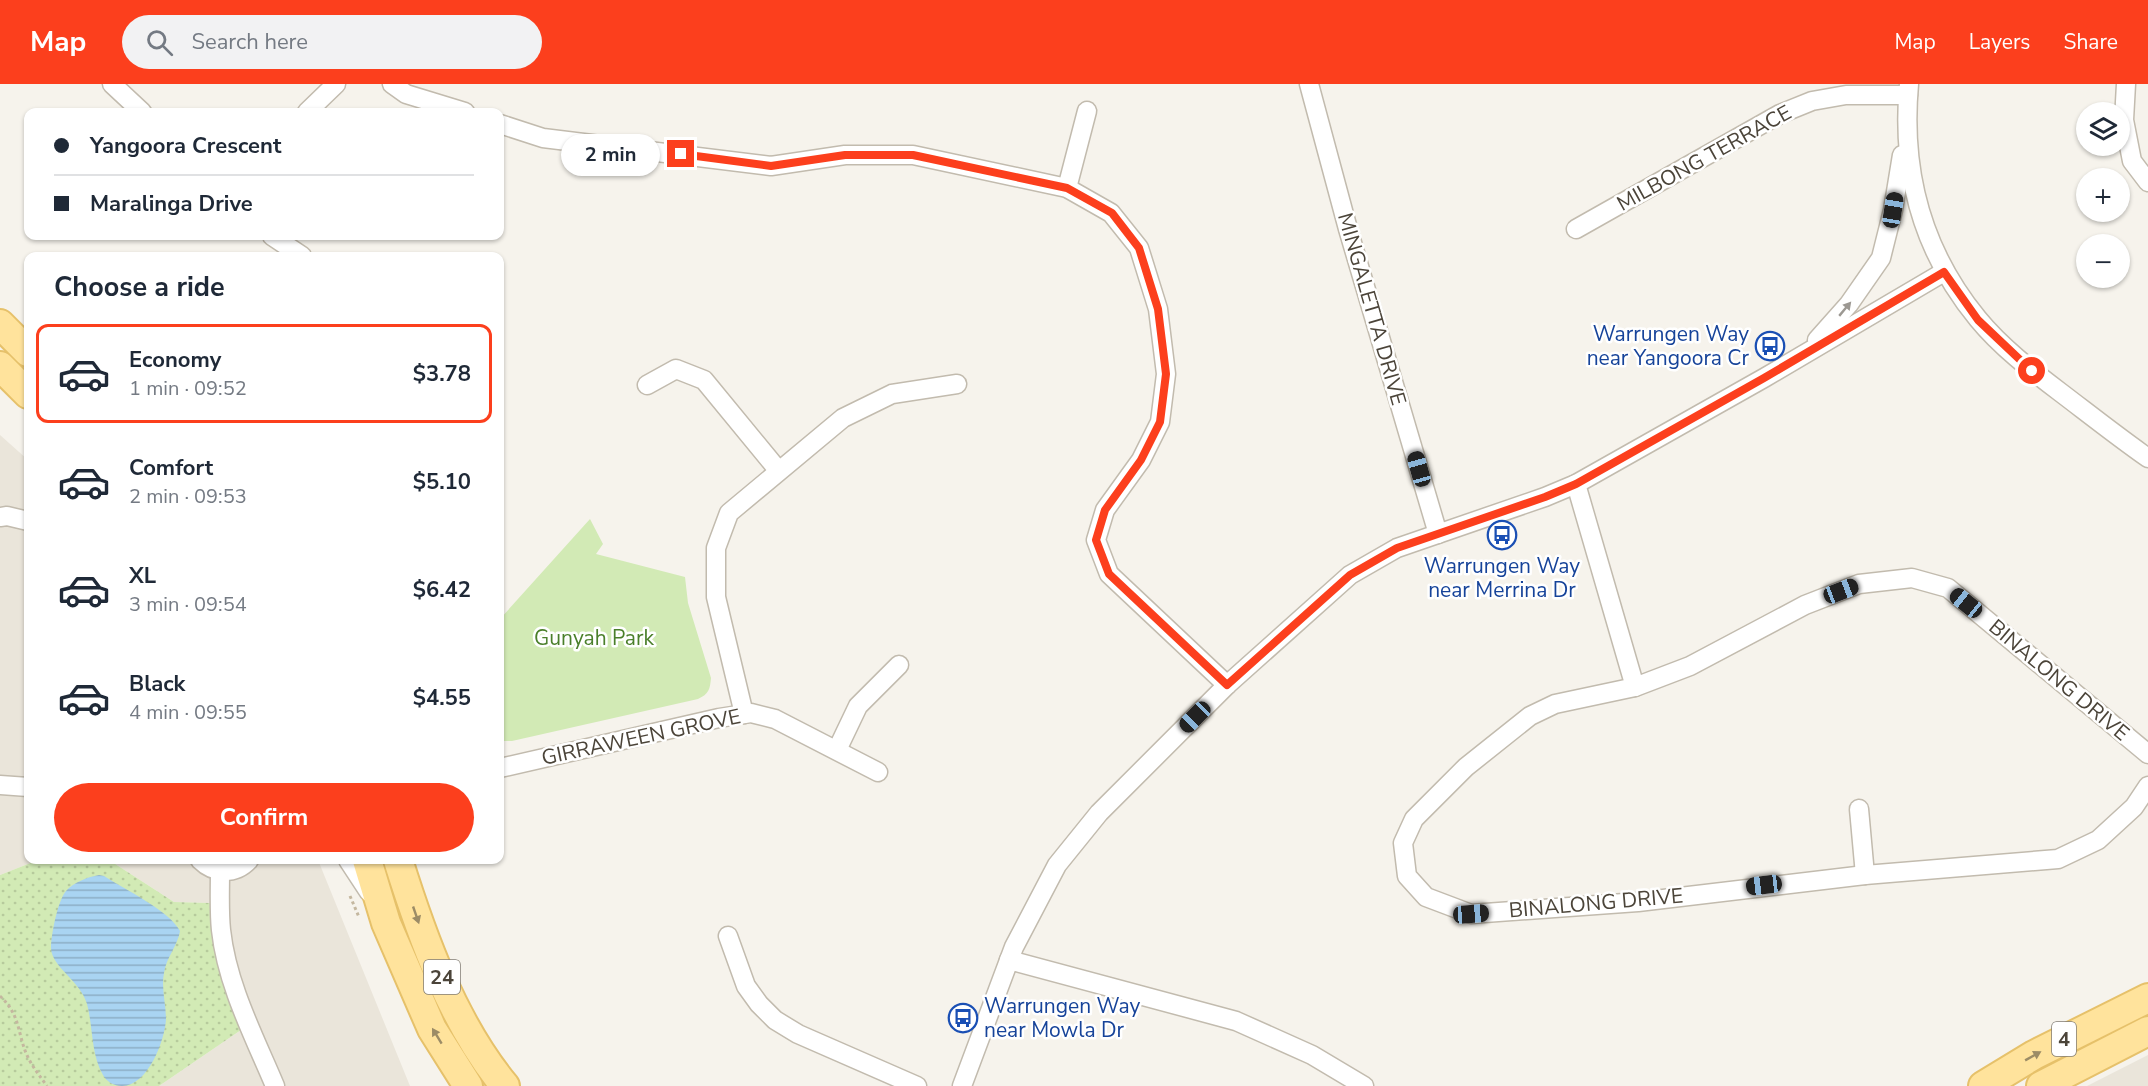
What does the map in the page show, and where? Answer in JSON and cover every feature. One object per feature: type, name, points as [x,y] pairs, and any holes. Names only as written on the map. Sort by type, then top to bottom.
[{"type":"main road","points":[[0,324],[24,348]]},
{"type":"main road","points":[[0,366],[24,390]]},
{"type":"main road","name":"24","points":[[369,864],[384,917],[432,1029],[468,1086]]},
{"type":"main road","name":"24","points":[[399,864],[416,919],[445,985],[474,1040],[505,1086]]},
{"type":"main road","name":"4","points":[[1983,1086],[2034,1055],[2148,998]]},
{"type":"main road","name":"4","points":[[2041,1086],[2148,1031]]},
{"type":"street","points":[[112,84],[138,108]]},
{"type":"street","points":[[311,108],[336,84]]},
{"type":"street","points":[[392,84],[406,94],[452,108]]},
{"type":"street","name":"MINGALETTA DRIVE","points":[[1309,84],[1348,229],[1438,534]]},
{"type":"street","points":[[2126,84],[2124,120],[2132,161],[2148,182]]},
{"type":"street","points":[[1908,90],[1907,126],[1910,174],[1928,236],[1944,272],[1978,320],[2008,350],[2032,371],[2148,458]]},
{"type":"street","name":"MILBONG TERRACE","points":[[1576,229],[1780,114],[1812,101],[1846,95],[1908,90]]},
{"type":"street","points":[[1067,188],[1087,111]]},
{"type":"street","points":[[504,125],[543,138],[771,166],[845,155],[913,155],[1067,188],[1112,213],[1139,248],[1158,309],[1166,374],[1160,422],[1141,460],[1105,510],[1096,540],[1109,574],[1227,685]]},
{"type":"street","points":[[1806,353],[1849,304],[1881,258],[1893,210],[1907,126]]},
{"type":"street","points":[[278,240],[296,252]]},
{"type":"street","points":[[962,1086],[1009,960],[1057,865],[1099,813],[1227,685],[1350,575],[1397,548],[1545,497],[1576,484],[1944,272]]},
{"type":"street","points":[[647,385],[676,369],[704,380],[778,470]]},
{"type":"street","points":[[744,714],[716,597],[716,548],[729,513],[843,418],[892,394],[957,384]]},
{"type":"street","points":[[1576,484],[1635,687]]},
{"type":"street","points":[[0,517],[7,516],[24,520]]},
{"type":"street","name":"BINALONG DRIVE","points":[[2148,753],[1948,588],[1912,578],[1860,584],[1804,605],[1690,666],[1635,687],[1555,704],[1530,717],[1466,767],[1414,819],[1403,843],[1407,876],[1426,897],[1471,914],[1638,902],[1865,875],[2058,859],[2098,840],[2134,807],[2148,786]]},
{"type":"street","points":[[837,750],[858,706],[899,665]]},
{"type":"street","name":"GIRRAWEEN GROVE","points":[[504,767],[744,714],[757,714],[775,719],[878,772]]},
{"type":"street","points":[[0,784],[24,787]]},
{"type":"street","points":[[1860,809],[1865,875]]},
{"type":"street","points":[[205,864],[220,871],[237,869],[244,864]]},
{"type":"street","points":[[351,864],[384,917]]},
{"type":"street","points":[[220,871],[221,930],[228,968],[275,1086]]},
{"type":"street","points":[[728,936],[746,986],[775,1020],[798,1034],[917,1086]]},
{"type":"street","points":[[1009,960],[1236,1021],[1312,1055],[1364,1086]]},
{"type":"path","points":[[0,996],[11,1007],[26,1053],[47,1086]]},
{"type":"shaded area","points":[[0,435],[24,456],[24,864],[28,864],[0,875]]},
{"type":"shaded area","points":[[115,864],[320,864],[410,1086],[159,1086],[241,1030],[226,994],[215,955],[210,903],[174,902]]},
{"type":"shaded area","points":[[2148,1055],[2148,1086],[2087,1086]]},
{"type":"green space","name":"Gunyah Park","points":[[590,519],[603,544],[596,554],[685,577],[688,603],[711,678],[709,688],[705,695],[698,699],[504,741],[504,615]]},
{"type":"green space","points":[[28,864],[115,864],[174,902],[210,903],[213,937],[220,968],[241,1030],[159,1086],[0,1086],[0,875]]},
{"type":"water","points":[[99,875],[157,908],[175,923],[180,931],[164,973],[166,1019],[158,1049],[140,1078],[131,1084],[122,1086],[111,1083],[103,1075],[94,1050],[87,1004],[79,988],[56,962],[51,948],[60,902],[66,891],[81,880]]},
{"type":"place","name":"Warrungen Way near Yangoora Cr","points":[[1770,346]]},
{"type":"place","name":"Warrungen Way near Merrina Dr","points":[[1502,535]]},
{"type":"place","name":"Warrungen Way near Mowla Dr","points":[[963,1018]]},
{"type":"route","points":[[681,154],[771,166],[845,155],[913,155],[1067,188],[1112,213],[1139,248],[1158,309],[1166,374],[1160,422],[1141,460],[1105,510],[1096,540],[1109,574],[1227,685],[1350,575],[1397,548],[1545,497],[1576,484],[1764,378],[1944,272],[1978,320],[2032,371]]}]
